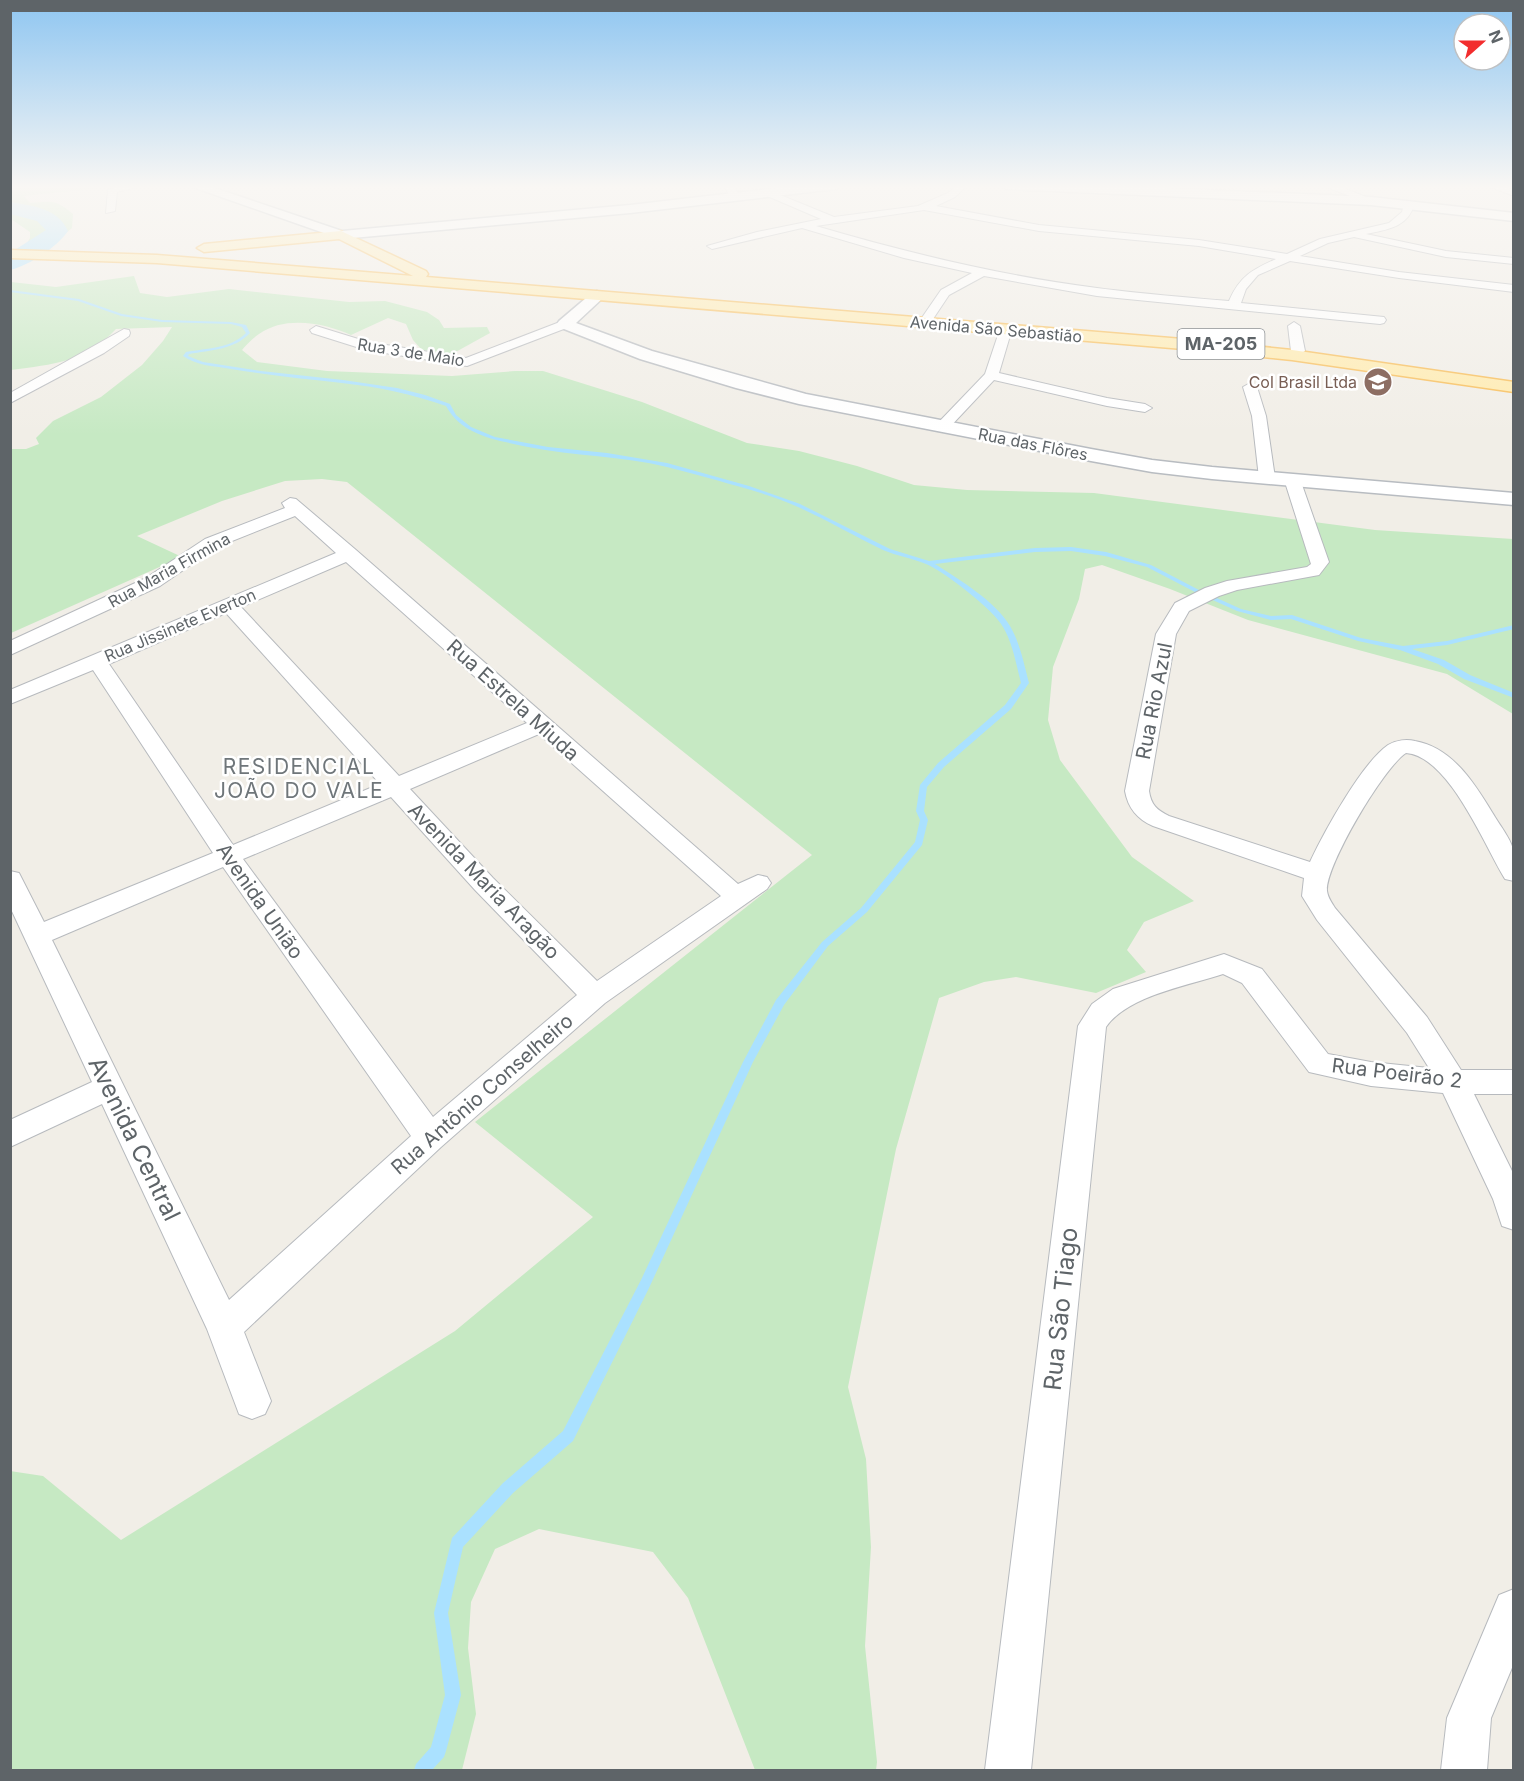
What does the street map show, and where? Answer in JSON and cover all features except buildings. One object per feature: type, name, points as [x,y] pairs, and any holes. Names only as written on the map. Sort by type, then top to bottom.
[{"type":"main road","name":"Avenida São Sebastião","points":[[265,268],[1006,329],[1292,355],[1514,387]]},
{"type":"main road","points":[[370,277],[400,274],[406,268]]},
{"type":"main road","name":"Avenida São Sebastião","points":[[409,268],[444,280],[1298,351],[1514,382]]},
{"type":"street","points":[[965,268],[1097,292],[1380,320]]},
{"type":"street","points":[[1234,304],[1246,280],[1263,268]]},
{"type":"street","points":[[1358,268],[1514,289]]},
{"type":"street","points":[[927,320],[945,293],[982,272]]},
{"type":"street","name":"Rua 3 de Maio","points":[[316,330],[366,346],[467,362],[565,324],[597,296]]},
{"type":"street","name":"Rua das Flôres","points":[[565,324],[646,355],[742,384],[806,400],[1152,466],[1514,499]]},
{"type":"street","points":[[1294,326],[1298,351]]},
{"type":"street","points":[[942,427],[991,375],[1006,329]]},
{"type":"street","points":[[10,399],[89,356],[124,333]]},
{"type":"street","points":[[991,375],[1107,402],[1146,408]]},
{"type":"street","points":[[1250,387],[1259,416],[1267,478]]},
{"type":"street","name":"Rua Rio Azul","points":[[1292,479],[1320,562],[1319,566],[1312,571],[1234,585],[1205,595],[1182,607],[1167,634],[1137,791],[1138,803],[1143,810],[1161,821],[1319,874]]},
{"type":"street","name":"Rua Estrela Miuda","points":[[293,506],[542,725],[747,890]]},
{"type":"street","name":"Rua Maria Firmina","points":[[10,649],[153,582],[211,543],[293,506]]},
{"type":"street","name":"Rua Jissinete Everton","points":[[10,698],[350,554]]},
{"type":"street","name":"Avenida Maria Aragão","points":[[228,605],[484,884],[595,996]]},
{"type":"street","name":"Avenida União","points":[[96,660],[228,856],[430,1138]]},
{"type":"street","points":[[10,674],[31,688]]},
{"type":"street","points":[[36,936],[542,725]]},
{"type":"street","points":[[1512,1205],[1453,1082],[1417,1025],[1326,914],[1317,900],[1314,888],[1353,805],[1381,763],[1398,748],[1407,747],[1433,754],[1462,783],[1514,873]]},
{"type":"street","name":"Avenida Central","points":[[10,879],[224,1327],[252,1401]]},
{"type":"street","name":"Rua Antônio Conselheiro","points":[[224,1327],[430,1138],[595,996],[747,890]]},
{"type":"street","name":"Rua São Tiago","points":[[1008,1770],[1092,1026],[1102,1011],[1123,996],[1212,967],[1224,964],[1252,976]]},
{"type":"street","name":"Rua Poeirão 2","points":[[1252,976],[1319,1064],[1371,1074],[1453,1082],[1514,1082]]},
{"type":"street","points":[[10,1134],[109,1087]]},
{"type":"street","points":[[1464,1770],[1469,1718],[1514,1610]]},
{"type":"green space","points":[[134,276],[140,293],[167,297],[229,289],[349,302],[385,301],[427,312],[439,320],[444,328],[487,327],[490,333],[452,354],[422,350],[413,340],[406,324],[388,318],[351,335],[317,324],[281,324],[257,336],[242,350],[257,362],[327,371],[452,376],[543,371],[642,402],[747,443],[799,451],[857,466],[914,485],[967,490],[1094,493],[1375,530],[1513,539],[1513,714],[1447,674],[1248,620],[1102,565],[1085,569],[1079,599],[1053,667],[1048,720],[1060,760],[1132,857],[1194,901],[1144,922],[1127,950],[1146,972],[1096,993],[1016,977],[984,982],[939,998],[896,1149],[848,1387],[866,1459],[871,1547],[865,1646],[876,1770],[755,1770],[688,1598],[653,1552],[539,1529],[495,1549],[471,1602],[468,1648],[476,1714],[462,1770],[11,1770],[10,1471],[43,1476],[121,1540],[455,1331],[593,1217],[475,1122],[812,855],[347,482],[322,479],[285,481],[222,501],[137,536],[182,557],[11,633],[11,449],[26,449],[39,444],[36,438],[53,421],[101,397],[142,365],[172,327],[116,329],[92,349],[68,360],[11,370],[11,282],[56,287]]},
{"type":"waterway","points":[[10,291],[79,300],[121,315],[162,321],[231,323],[244,326],[248,333],[236,343],[188,353],[185,356],[208,364],[261,373],[370,385],[423,396],[448,405],[454,416],[469,428],[494,438],[548,449],[607,455],[667,465],[747,487],[798,505],[888,550],[929,563]]},
{"type":"waterway","points":[[929,563],[1035,550],[1071,549],[1106,554],[1149,566],[1239,610],[1271,618],[1292,617],[1360,640],[1402,648],[1441,662],[1467,677],[1514,696]]},
{"type":"waterway","points":[[422,1770],[438,1751],[453,1695],[441,1613],[457,1543],[508,1488],[568,1436],[645,1284],[748,1062],[780,1003],[825,944],[864,910],[919,843],[924,820],[920,811],[923,787],[941,765],[1008,707],[1025,683],[1013,642],[1003,621],[958,582],[929,563]]},
{"type":"waterway","points":[[1404,648],[1447,643],[1514,627]]},
{"type":"place","name":"Col Brasil Ltda","points":[[1378,382]]},
{"type":"district","name":"RESIDENCIAL JOÃO DO VALE","points":[[299,779]]}]
